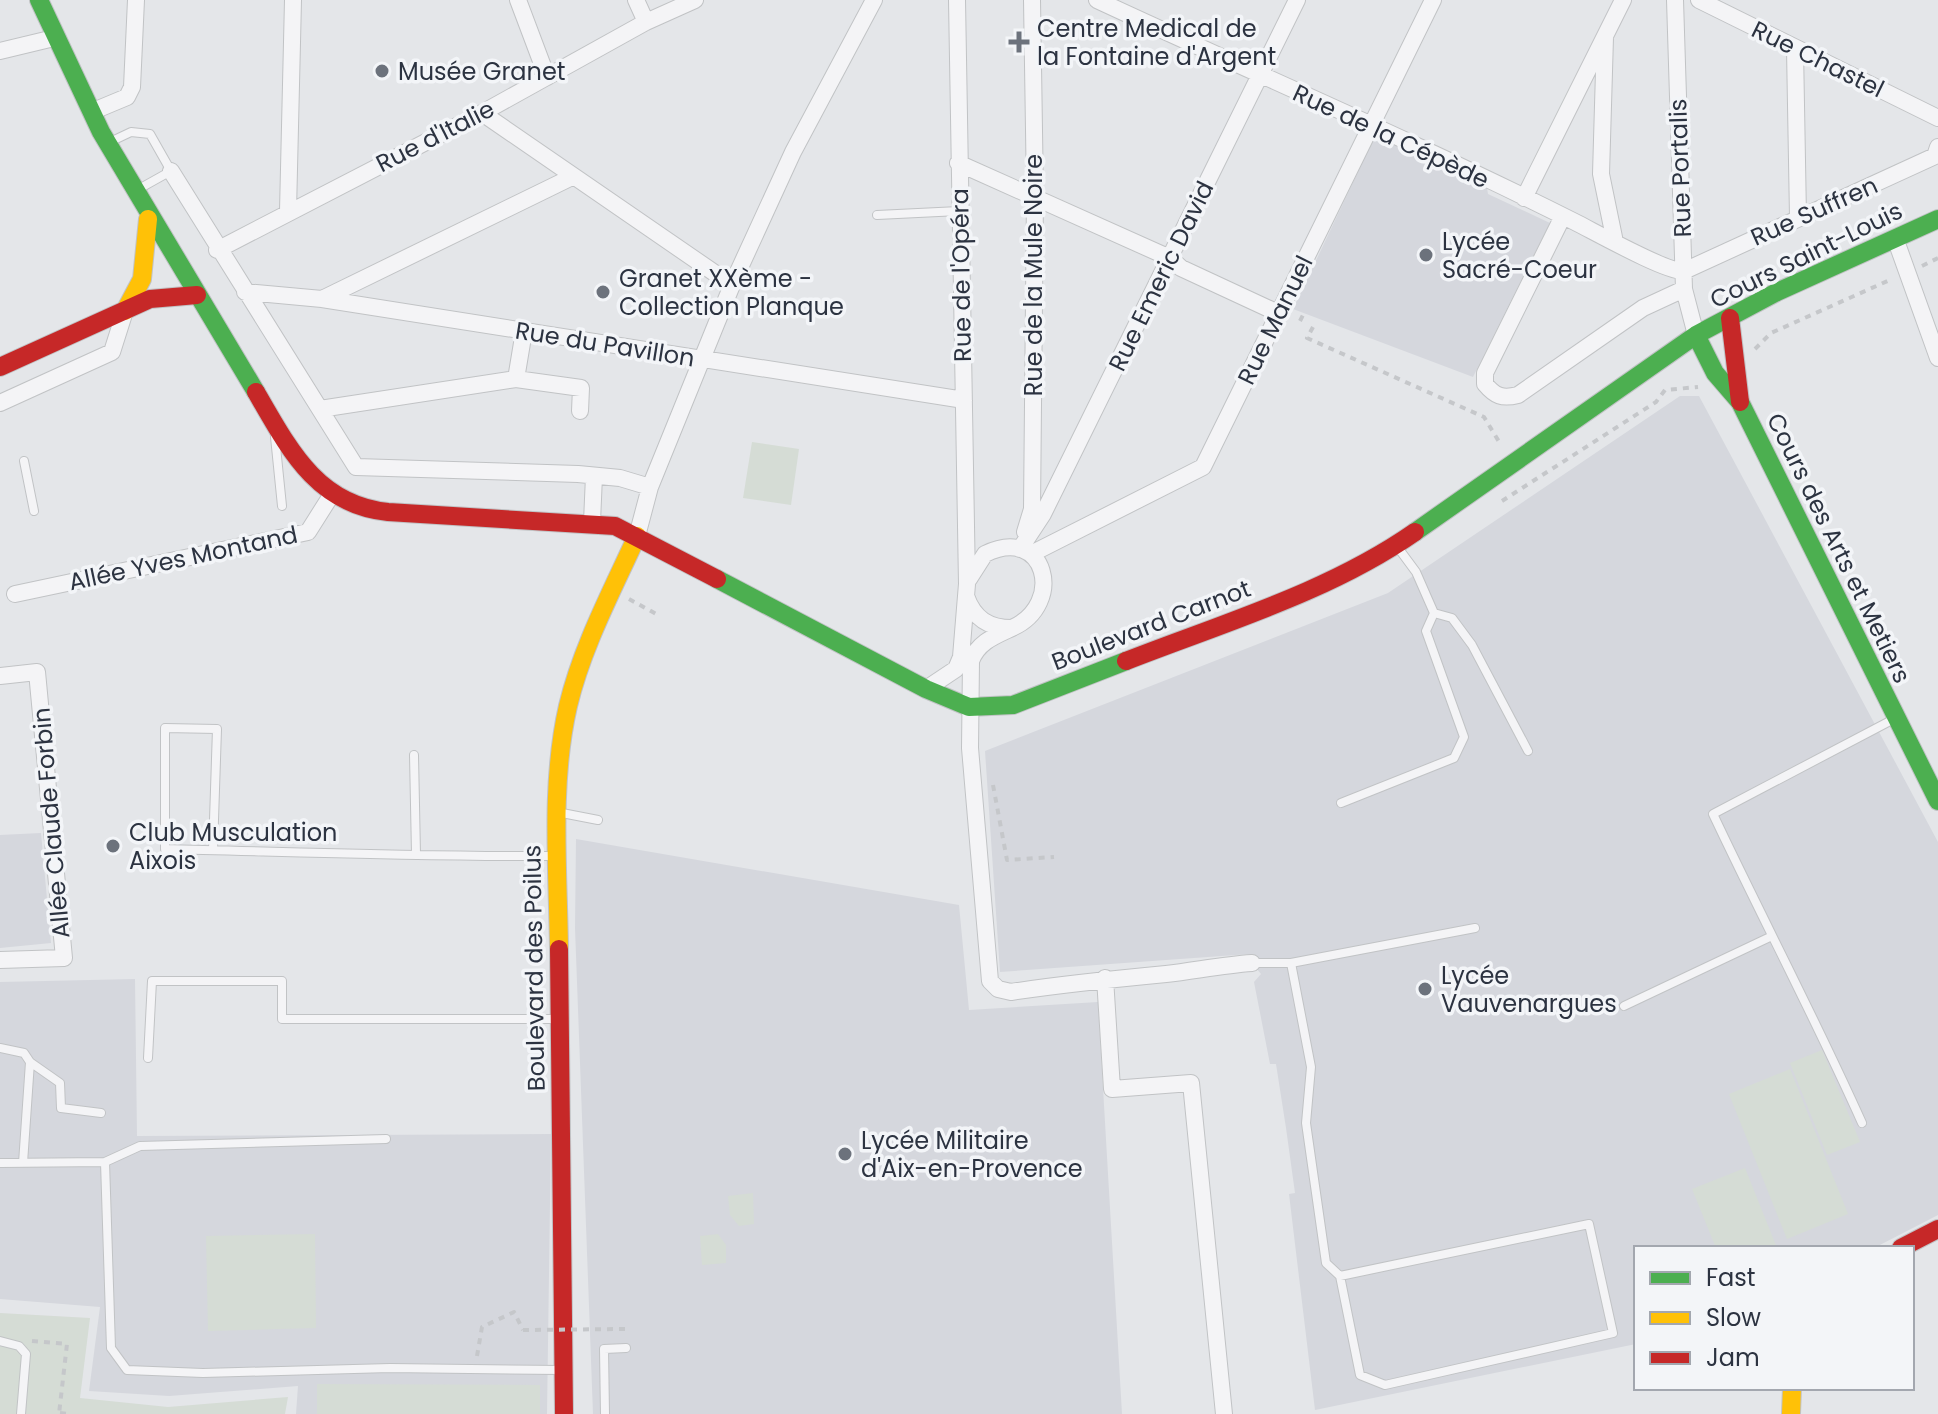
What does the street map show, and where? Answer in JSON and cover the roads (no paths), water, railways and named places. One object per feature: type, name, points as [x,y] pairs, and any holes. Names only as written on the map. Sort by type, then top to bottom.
[{"type":"main road","name":"Boulevard Carnot","points":[[39,0],[54,38],[106,144],[148,219],[275,420],[315,477],[332,494],[358,509],[592,522],[637,536],[926,689],[969,707],[1013,705],[1338,578],[1396,545],[1696,335]]},
{"type":"main road","points":[[125,311],[140,289],[146,270],[148,219]]},
{"type":"main road","name":"Cours Saint-Louis","points":[[1696,335],[1938,219]]},
{"type":"main road","points":[[0,367],[159,296],[197,295]]},
{"type":"main road","name":"Cours des Arts et Metiers","points":[[1730,318],[1740,402],[1938,801]]},
{"type":"main road","name":"Cours des Arts et Metiers","points":[[1696,335],[1726,390],[1740,402]]},
{"type":"main road","name":"Boulevard des Poilus","points":[[564,1414],[557,812],[568,706],[637,536]]},
{"type":"main road","points":[[1905,1246],[1938,1229]]},
{"type":"main road","points":[[1791,1414],[1792,1390]]},
{"type":"street","points":[[91,112],[127,97],[132,87],[136,0]]},
{"type":"street","points":[[288,211],[293,0]]},
{"type":"street","points":[[518,0],[547,77]]},
{"type":"street","points":[[636,0],[646,22]]},
{"type":"street","name":"Rue d'Italie","points":[[217,250],[482,113],[646,22],[695,0]]},
{"type":"street","points":[[637,536],[650,487],[732,285],[793,152],[874,0]]},
{"type":"street","name":"Rue de l'Opéra","points":[[926,689],[956,669],[961,657],[966,589],[957,0]]},
{"type":"street","name":"Rue de la Mule Noire","points":[[1026,551],[1032,509],[1035,195],[1032,0]]},
{"type":"street","name":"Rue de la Cépède","points":[[1097,0],[1563,216],[1670,271],[1684,271]]},
{"type":"street","name":"Rue Emeric David","points":[[1026,551],[1297,0]]},
{"type":"street","name":"Rue Manuel","points":[[1026,551],[1203,467],[1433,0]]},
{"type":"street","points":[[1524,198],[1623,0]]},
{"type":"street","name":"Rue Portalis","points":[[1675,0],[1684,289],[1696,335]]},
{"type":"street","name":"Rue Chastel","points":[[1699,0],[1938,118]]},
{"type":"street","points":[[1605,36],[1601,174],[1615,242]]},
{"type":"street","points":[[0,51],[54,38]]},
{"type":"street","points":[[1795,49],[1798,217]]},
{"type":"street","points":[[482,113],[732,285]]},
{"type":"street","name":"Rue Suffren","points":[[1684,271],[1935,156],[1938,147]]},
{"type":"street","points":[[958,163],[1170,258],[1181,268],[1278,313]]},
{"type":"street","points":[[171,171],[217,250],[356,467],[594,476],[620,478],[650,487]]},
{"type":"street","points":[[322,299],[572,177]]},
{"type":"street","points":[[1563,216],[1485,373],[1485,384],[1494,395],[1506,398],[1518,395],[1643,308],[1684,289]]},
{"type":"street","points":[[1895,238],[1938,358]]},
{"type":"street","name":"Rue du Pavillon","points":[[245,292],[322,299],[964,400]]},
{"type":"street","points":[[0,403],[112,352],[125,311]]},
{"type":"street","points":[[516,379],[524,331]]},
{"type":"street","points":[[320,409],[516,379],[581,388],[580,411]]},
{"type":"street","points":[[592,522],[594,476]]},
{"type":"street","name":"Allée Yves Montand","points":[[15,594],[308,532],[332,494]]},
{"type":"street","points":[[1012,628],[989,625],[978,618],[966,589],[975,564],[985,554],[998,548],[1026,551],[1042,569],[1043,592],[1032,615],[1012,628],[990,638],[975,650],[969,707],[986,972],[990,981],[998,989],[1011,992],[1105,978],[1252,963]]},
{"type":"street","name":"Allée Claude Forbin","points":[[0,676],[40,672],[64,958],[0,960]]},
{"type":"street","points":[[1105,978],[1112,1089],[1191,1083],[1224,1414]]},
{"type":"lane","points":[[106,144],[131,132],[150,134],[171,171],[133,192]]},
{"type":"lane","points":[[877,215],[959,211]]},
{"type":"lane","points":[[275,420],[274,457],[282,506]]},
{"type":"lane","points":[[24,461],[34,511]]},
{"type":"lane","points":[[1341,803],[1454,758],[1464,737],[1426,631],[1434,613],[1411,563],[1396,545]]},
{"type":"lane","points":[[1434,613],[1452,618],[1472,645],[1528,751]]},
{"type":"lane","points":[[1862,1123],[1820,1029],[1770,937],[1713,814],[1897,718]]},
{"type":"lane","points":[[213,850],[217,729],[165,728],[165,849],[213,850],[416,854],[556,856]]},
{"type":"lane","points":[[414,755],[416,854]]},
{"type":"lane","points":[[557,812],[598,820]]},
{"type":"lane","points":[[1252,963],[1291,963],[1475,928]]},
{"type":"lane","points":[[1624,1006],[1770,937]]},
{"type":"lane","points":[[1291,963],[1311,1067],[1306,1123],[1326,1263],[1340,1276],[1360,1375],[1385,1385],[1613,1333],[1589,1224],[1340,1276]]},
{"type":"lane","points":[[148,1058],[152,981],[282,981],[282,1019],[558,1019]]},
{"type":"lane","points":[[0,1048],[24,1053],[30,1062],[60,1083],[61,1108],[101,1113]]},
{"type":"lane","points":[[23,1163],[30,1062]]},
{"type":"lane","points":[[0,1163],[105,1162],[140,1146],[386,1139]]},
{"type":"lane","points":[[105,1162],[111,1348],[127,1370],[203,1373],[390,1368],[564,1370]]},
{"type":"lane","points":[[5,1341],[26,1354],[21,1414]]},
{"type":"lane","points":[[605,1414],[604,1349],[626,1348]]},
{"type":"place","name":"Centre Medical de la Fontaine d'Argent","points":[[1019,42]]},
{"type":"place","name":"Musée Granet","points":[[382,71]]},
{"type":"place","name":"Lycée Sacré-Coeur","points":[[1426,255]]},
{"type":"place","name":"Granet XXème - Collection Planque","points":[[603,292]]},
{"type":"place","name":"Club Musculation Aixois","points":[[113,846]]},
{"type":"place","name":"Lycée Vauvenargues","points":[[1425,989]]},
{"type":"place","name":"Lycée Militaire d'Aix-en-Provence","points":[[845,1154]]}]
